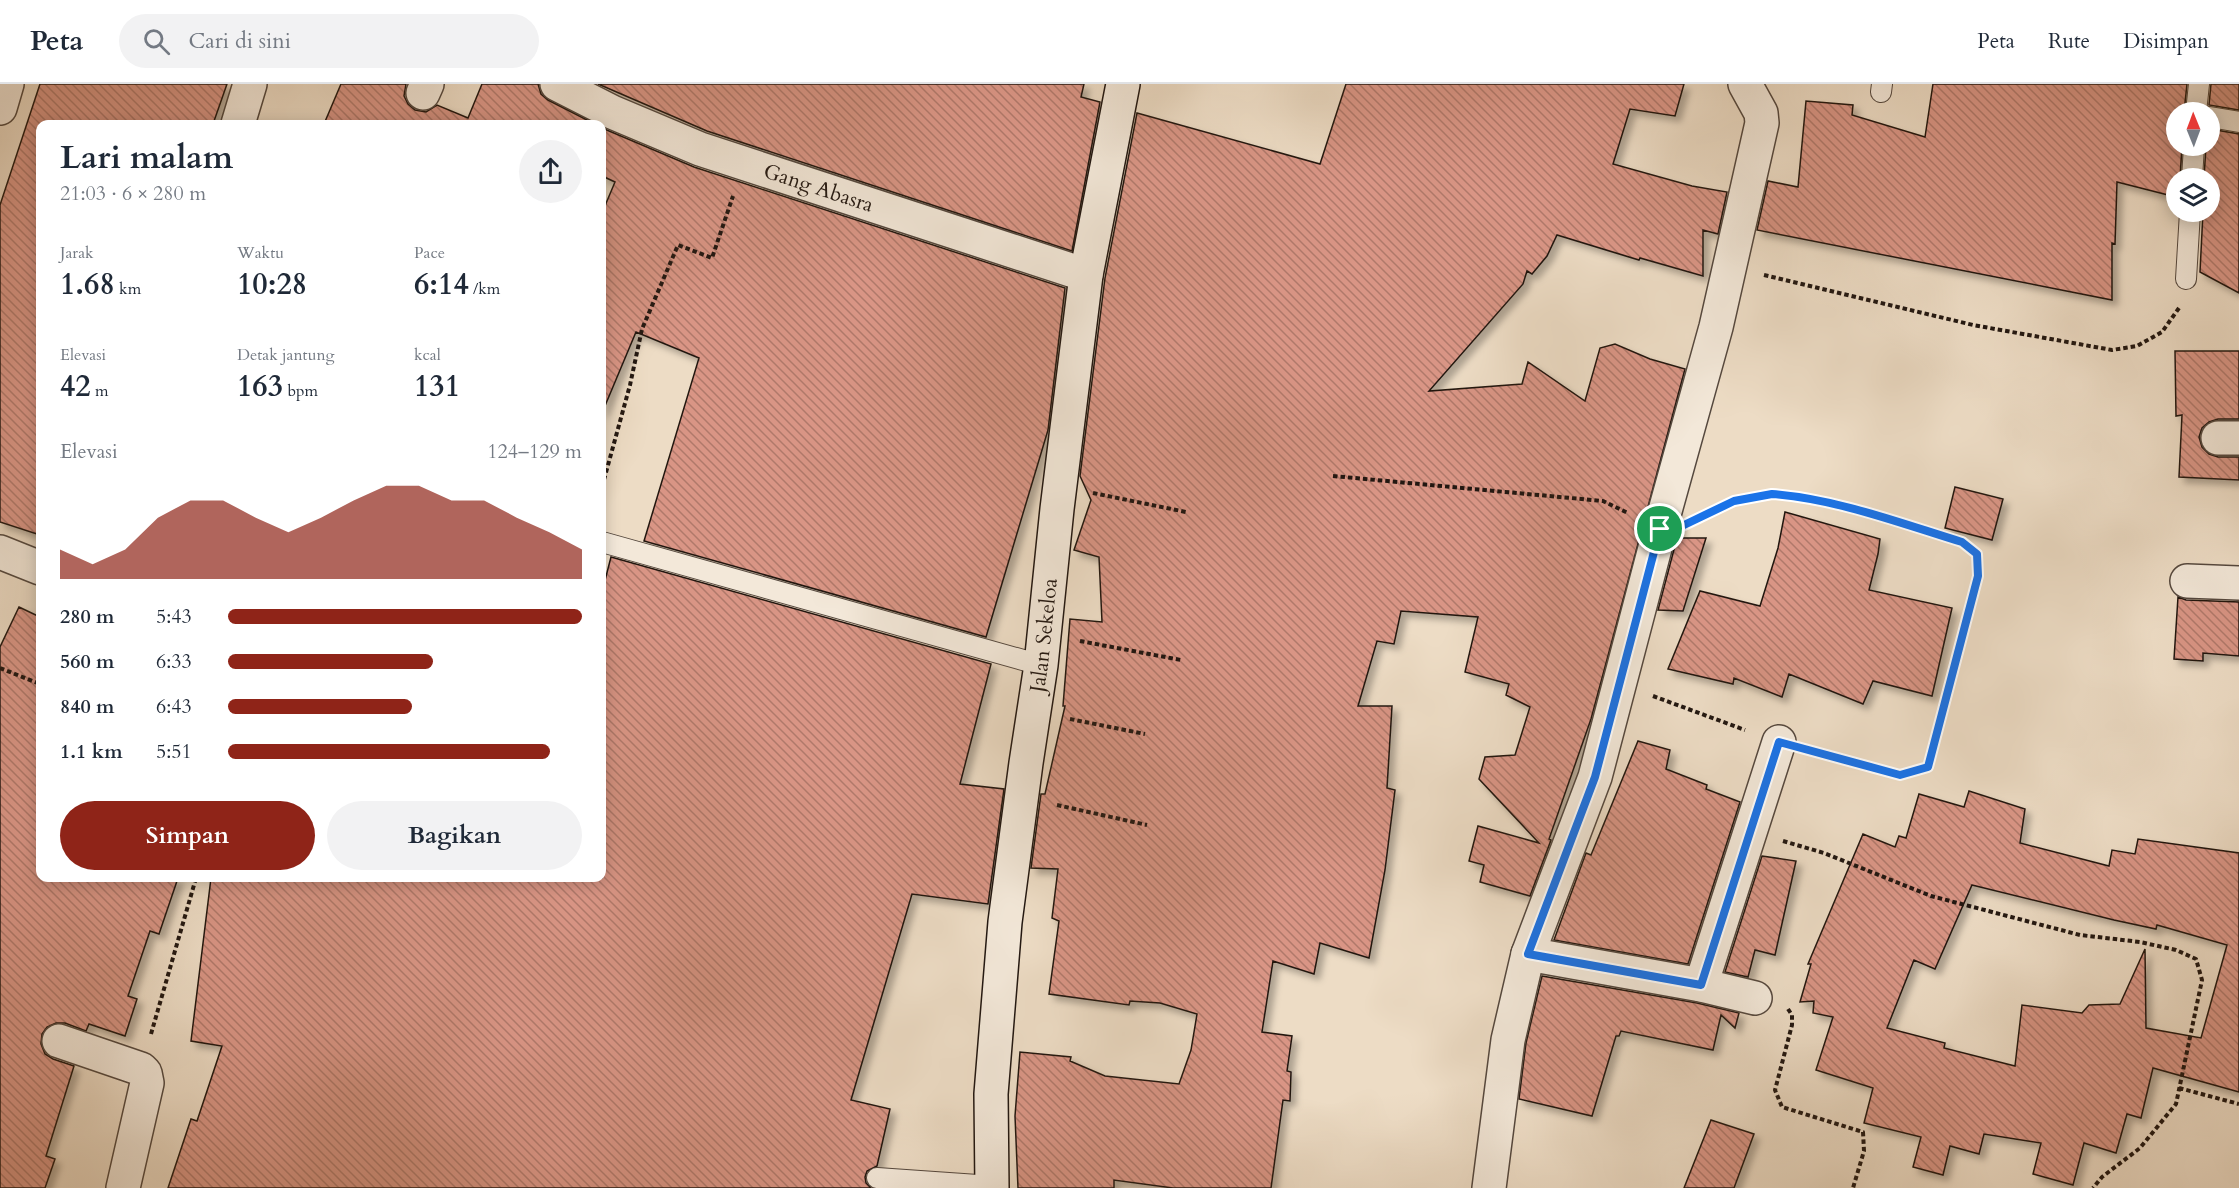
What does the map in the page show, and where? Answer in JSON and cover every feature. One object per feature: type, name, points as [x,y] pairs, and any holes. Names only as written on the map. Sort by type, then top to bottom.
[{"type":"street","points":[[0,108],[8,84]]},
{"type":"street","points":[[239,120],[250,84]]},
{"type":"street","name":"Gang Abasra","points":[[557,84],[623,117],[700,149],[1086,275]]},
{"type":"street","name":"Jalan Sekeloa","points":[[992,1187],[991,1094],[1005,922],[1043,649],[1086,275],[1123,84]]},
{"type":"street","points":[[1490,1188],[1509,1040],[1528,954],[1595,777],[1716,327],[1762,123],[1761,113],[1745,84]]},
{"type":"street","points":[[0,552],[36,566]]},
{"type":"street","points":[[2187,581],[2239,583]]},
{"type":"street","points":[[1701,985],[1779,742]]},
{"type":"street","points":[[1528,954],[1701,985],[1755,998]]},
{"type":"street","points":[[59,1041],[141,1069],[145,1073],[147,1083],[123,1188]]},
{"type":"lane","points":[[2197,102],[2199,84]]},
{"type":"lane","points":[[2220,119],[2239,122]]},
{"type":"lane","points":[[2186,279],[2189,222]]},
{"type":"lane","points":[[606,543],[1043,649]]},
{"type":"lane","points":[[877,1178],[992,1187]]},
{"type":"path","points":[[606,472],[630,385],[642,329],[678,245],[712,258],[744,163]]},
{"type":"path","points":[[1729,267],[1973,326],[2112,351],[2137,346],[2162,332],[2178,311],[2186,279]]},
{"type":"path","points":[[1333,476],[1603,501],[1660,529],[1682,526],[1734,501],[1772,494],[1794,495],[1834,503],[1962,542],[1977,554],[1978,576],[1928,767],[1900,775],[1779,742],[1619,683]]},
{"type":"path","points":[[1060,486],[1186,512]]},
{"type":"path","points":[[1043,649],[1181,660]]},
{"type":"path","points":[[0,668],[36,682]]},
{"type":"path","points":[[1034,712],[1145,734]]},
{"type":"path","points":[[1021,797],[1147,825]]},
{"type":"path","points":[[1750,831],[1824,853],[1931,896],[2080,935],[2140,942],[2167,948],[2196,959],[2202,980],[2176,1104],[2140,1148],[2102,1176],[2093,1188]]},
{"type":"path","points":[[141,1069],[195,882]]},
{"type":"path","points":[[1755,998],[1787,1008],[1792,1015],[1792,1025],[1775,1090],[1782,1107],[1863,1132],[1864,1151],[1853,1188]]},
{"type":"path","points":[[2179,1088],[2239,1104]]},
{"type":"building","points":[[40,84],[227,84],[214,120],[36,120],[36,534],[0,522],[0,205]]},
{"type":"building","points":[[341,84],[406,84],[404,96],[415,110],[426,112],[437,105],[468,118],[482,84],[538,84],[541,94],[548,100],[587,120],[326,120]]},
{"type":"building","points":[[598,84],[1084,84],[1081,97],[1100,102],[1072,251],[707,131]]},
{"type":"building","points":[[1346,84],[1684,84],[1675,116],[1630,109],[1613,164],[1692,186],[1727,192],[1718,234],[1703,230],[1703,276],[1640,258],[1639,260],[1557,235],[1547,256],[1532,274],[1527,271],[1523,284],[1429,391],[1522,384],[1528,362],[1585,401],[1600,348],[1615,344],[1650,359],[1685,369],[1591,719],[1530,896],[1480,882],[1484,865],[1469,861],[1478,826],[1539,843],[1479,779],[1485,757],[1515,755],[1530,707],[1506,695],[1509,684],[1465,672],[1478,617],[1401,611],[1394,644],[1377,641],[1358,706],[1392,706],[1387,788],[1395,790],[1385,870],[1369,958],[1320,943],[1314,974],[1273,961],[1262,1032],[1292,1036],[1287,1071],[1291,1072],[1290,1101],[1283,1100],[1271,1188],[1173,1188],[1114,1180],[1114,1188],[1018,1188],[1015,1116],[1020,1052],[1071,1057],[1070,1061],[1105,1076],[1179,1084],[1191,1050],[1197,1014],[1160,1003],[1130,1001],[1129,1005],[1049,994],[1059,921],[1052,918],[1058,869],[1031,868],[1041,794],[1045,794],[1065,706],[1063,706],[1070,619],[1102,622],[1099,557],[1074,550],[1091,500],[1080,476],[1105,278],[1137,113],[1320,164]]},
{"type":"building","points":[[1933,84],[2187,84],[2185,102],[2166,102],[2166,156],[2181,156],[2181,168],[2166,168],[2166,194],[2117,182],[2115,244],[2112,243],[2112,300],[1757,230],[1768,181],[1798,187],[1806,101],[1853,105],[1852,115],[1925,137]]},
{"type":"building","points":[[2211,84],[2239,84],[2239,110],[2220,107],[2220,102],[2209,102]]},
{"type":"building","points":[[606,130],[694,167],[1065,288],[1048,430],[986,637],[644,541],[699,358],[636,332],[606,403],[606,203],[615,182],[606,178]]},
{"type":"building","points":[[2220,131],[2239,134],[2239,293],[2200,272],[2202,222],[2220,222],[2220,168],[2205,168],[2205,156],[2220,156]]},
{"type":"building","points":[[2175,351],[2239,351],[2239,419],[2218,419],[2209,422],[2202,428],[2199,437],[2202,447],[2209,454],[2218,457],[2239,457],[2239,480],[2179,477],[2182,415],[2176,416]]},
{"type":"building","points":[[1955,487],[2003,499],[1992,540],[1945,528]]},
{"type":"building","points":[[1785,512],[1880,539],[1869,590],[1952,608],[1932,696],[1873,681],[1863,704],[1789,674],[1782,697],[1734,678],[1733,684],[1668,669],[1700,591],[1760,606],[1778,548]]},
{"type":"building","points":[[1677,538],[1706,538],[1683,611],[1658,610]]},
{"type":"building","points":[[611,557],[991,664],[960,784],[1004,789],[988,904],[912,894],[851,1100],[890,1109],[877,1166],[867,1171],[865,1177],[866,1183],[871,1188],[168,1188],[191,1119],[197,1121],[222,1046],[191,1041],[211,882],[606,882],[606,576]]},
{"type":"building","points":[[2178,597],[2186,600],[2239,602],[2239,656],[2203,653],[2203,661],[2174,659]]},
{"type":"building","points":[[19,607],[36,615],[36,882],[177,882],[159,934],[150,931],[128,996],[137,999],[125,1036],[89,1024],[86,1031],[65,1023],[56,1023],[47,1027],[42,1034],[41,1044],[45,1054],[74,1066],[46,1156],[55,1159],[45,1188],[0,1188],[0,647]]},
{"type":"building","points":[[1638,741],[1670,750],[1666,769],[1707,785],[1706,789],[1740,802],[1688,964],[1554,940],[1586,853],[1591,855]]},
{"type":"building","points":[[1969,791],[2025,809],[2020,843],[2109,866],[2112,850],[2135,854],[2138,839],[2239,853],[2239,1092],[2153,1068],[2141,1118],[2127,1114],[2116,1153],[2084,1143],[2073,1185],[2033,1174],[2041,1143],[1984,1134],[1979,1154],[1950,1146],[1943,1175],[1913,1167],[1921,1137],[1864,1123],[1873,1088],[1816,1070],[1833,1017],[1813,1013],[1814,1001],[1800,1002],[1811,964],[1808,964],[1863,834],[1895,847],[1899,836],[1906,838],[1919,794],[1964,807]],"holes":[[[1972,885],[2156,929],[2157,925],[2227,945],[2201,1038],[2146,1028],[2145,949],[2120,1004],[2089,1005],[2082,1013],[2022,1005],[2015,1066],[1944,1048],[1945,1043],[1887,1028],[1914,960],[1935,969]]]},
{"type":"building","points":[[1762,856],[1796,861],[1775,955],[1755,950],[1748,977],[1725,972]]},
{"type":"building","points":[[1542,976],[1697,1003],[1739,1013],[1735,1028],[1721,1015],[1713,1050],[1621,1031],[1619,1036],[1616,1036],[1592,1116],[1519,1099],[1526,1043]]},
{"type":"building","points":[[1711,1120],[1754,1134],[1734,1188],[1684,1188]]},
{"type":"route","points":[[1772,494],[1806,496],[1962,542],[1977,554],[1978,576],[1928,767],[1900,775],[1779,742],[1701,985],[1528,954],[1595,777],[1660,529],[1682,526],[1734,501],[1772,494]]}]
